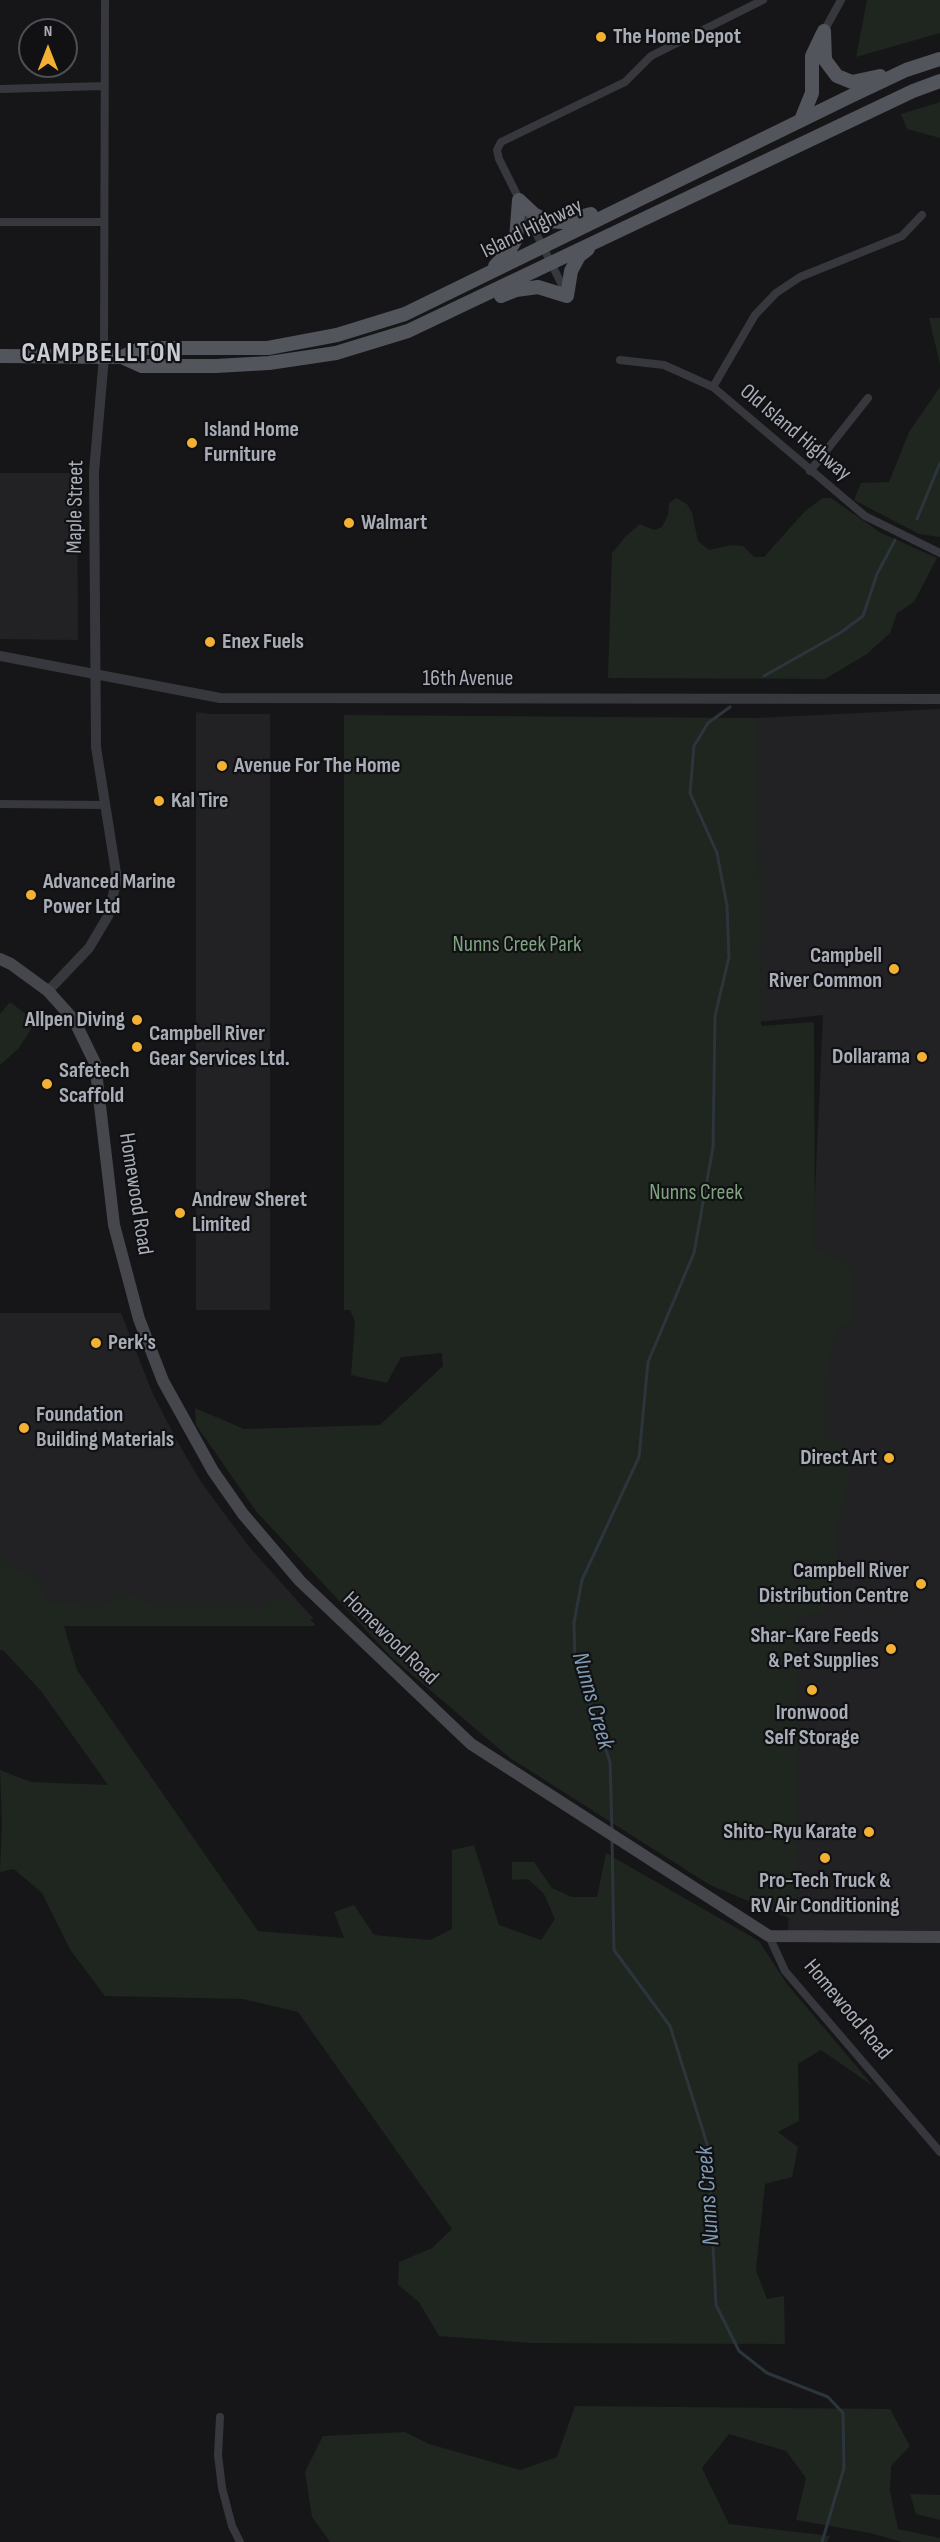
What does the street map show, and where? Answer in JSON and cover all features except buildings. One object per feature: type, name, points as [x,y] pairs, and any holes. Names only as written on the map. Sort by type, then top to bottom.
[{"type":"main road","points":[[824,32],[825,60],[837,76],[852,82],[906,70]]},
{"type":"main road","points":[[801,120],[812,93],[812,56],[824,32]]},
{"type":"main road","name":"Island Highway","points":[[0,356],[122,357],[142,348],[268,348],[337,335],[405,314],[801,120],[906,70],[940,59]]},
{"type":"main road","name":"Island Highway","points":[[122,357],[142,366],[269,363],[336,353],[408,331],[912,91],[940,81]]},
{"type":"main road","points":[[519,200],[544,219],[562,222],[576,220],[653,192]]},
{"type":"main road","points":[[487,274],[509,251],[516,239],[519,200]]},
{"type":"main road","points":[[408,331],[516,290],[538,287],[567,296],[574,265],[579,256],[596,242]]},
{"type":"main road","name":"Homewood Road","points":[[0,959],[11,964],[48,992],[74,1020],[95,1063],[114,1225],[139,1319],[163,1381],[213,1471],[243,1514],[300,1581],[471,1744],[769,1936]]},
{"type":"main road","points":[[769,1936],[940,1937]]},
{"type":"street","name":"Maple Street","points":[[48,992],[89,948],[108,916],[117,879],[96,747],[95,674],[94,472],[104,357],[105,0]]},
{"type":"street","points":[[567,296],[499,159],[497,150],[501,142],[625,82],[651,56],[764,0]]},
{"type":"street","points":[[824,32],[841,0]]},
{"type":"street","points":[[0,90],[104,86]]},
{"type":"street","points":[[713,387],[755,315],[776,293],[800,277],[902,236],[922,215]]},
{"type":"street","points":[[0,222],[104,222]]},
{"type":"street","name":"Old Island Highway","points":[[620,360],[664,365],[713,387],[865,516],[940,554]]},
{"type":"street","points":[[810,471],[868,398]]},
{"type":"street","name":"16th Avenue","points":[[0,656],[220,698],[940,699]]},
{"type":"street","points":[[0,804],[105,805]]},
{"type":"street","name":"Homewood Road","points":[[769,1936],[786,1971],[940,2152]]},
{"type":"street","points":[[220,2417],[218,2455],[222,2488],[232,2526],[240,2542]]},
{"type":"shaded area","points":[[0,473],[77,473],[78,640],[0,639]]},
{"type":"shaded area","points":[[940,709],[940,1937],[788,1936],[799,1546],[823,1015],[739,1024],[757,718]]},
{"type":"shaded area","points":[[196,712],[270,714],[270,1310],[196,1310]]},
{"type":"shaded area","points":[[0,1313],[121,1313],[152,1392],[201,1482],[250,1548],[314,1619],[26,1618],[0,1582]]},
{"type":"green space","points":[[867,0],[940,0],[940,33],[856,57]]},
{"type":"green space","points":[[940,102],[940,138],[907,129],[901,114]]},
{"type":"green space","points":[[929,318],[940,318],[940,364]]},
{"type":"green space","points":[[940,387],[940,537],[919,534],[854,500],[861,483],[889,482],[909,432]]},
{"type":"green space","points":[[676,498],[687,504],[692,513],[698,541],[709,550],[731,545],[743,546],[754,557],[764,557],[805,511],[823,498],[831,498],[881,533],[937,558],[914,602],[897,613],[890,633],[867,654],[825,679],[608,678],[612,553],[640,524],[654,530],[662,527],[668,515],[669,503]]},
{"type":"green space","name":"Nunns Creek Park","points":[[344,715],[757,718],[761,1026],[814,1022],[815,1250],[844,1260],[853,1276],[855,1322],[835,1330],[823,1397],[826,1433],[844,1444],[849,1481],[836,1530],[840,1577],[826,1611],[798,1618],[796,1921],[710,1885],[510,1758],[390,1656],[256,1511],[196,1425],[195,1408],[244,1429],[380,1425],[443,1366],[442,1353],[401,1357],[387,1383],[351,1375],[355,1322],[350,1310],[344,1310]]},
{"type":"green space","points":[[10,1002],[36,1022],[18,1049],[0,1065],[0,1014]]},
{"type":"green space","points":[[0,1553],[8,1566],[37,1578],[48,1601],[102,1607],[124,1592],[154,1606],[257,1608],[274,1597],[294,1600],[316,1626],[64,1626],[77,1670],[258,1931],[344,1938],[334,1912],[354,1905],[374,1935],[430,1940],[452,1929],[452,1850],[474,1845],[499,1925],[541,1940],[555,1919],[544,1894],[528,1879],[512,1880],[512,1862],[534,1862],[552,1888],[572,1897],[597,1897],[606,1853],[759,1941],[787,1984],[873,2086],[821,2050],[798,2064],[799,2121],[778,2132],[798,2147],[792,2177],[765,2184],[756,2270],[767,2299],[784,2296],[785,2344],[531,2343],[439,2336],[419,2302],[398,2285],[399,2262],[432,2248],[452,2229],[298,2012],[243,1999],[105,1996],[71,1951],[42,1893],[14,1869],[0,1872],[2,1824],[0,1770],[31,1782],[108,1785],[41,1691],[3,1650],[0,1650]]},
{"type":"green space","points":[[575,2406],[890,2409],[910,2446],[891,2466],[890,2491],[898,2529],[940,2538],[940,2542],[902,2542],[870,2533],[796,2520],[806,2478],[786,2451],[729,2434],[702,2468],[729,2524],[830,2536],[827,2542],[330,2542],[312,2517],[305,2472],[323,2436],[405,2432],[429,2444],[520,2470],[557,2457]]},
{"type":"green space","points":[[910,2494],[940,2495],[940,2520],[916,2514]]},
{"type":"waterway","name":"Nunns Creek","points":[[917,519],[940,463]]},
{"type":"waterway","name":"Nunns Creek","points":[[764,676],[840,633],[863,616],[877,574],[895,540]]},
{"type":"waterway","name":"Nunns Creek","points":[[612,1830],[610,1762],[575,1661],[574,1623],[582,1580],[639,1457],[648,1362],[694,1253],[713,1147],[715,1016],[729,957],[727,906],[717,853],[690,793],[694,746],[708,723],[730,707]]},
{"type":"waterway","name":"Nunns Creek","points":[[612,1840],[614,1950],[670,2026],[708,2147],[716,2305],[739,2351],[767,2373],[828,2397],[843,2413],[844,2468],[822,2542]]},
{"type":"place","name":"The Home Depot","points":[[601,37]]},
{"type":"place","name":"Island Home Furniture","points":[[192,443]]},
{"type":"place","name":"Walmart","points":[[349,523]]},
{"type":"place","name":"Enex Fuels","points":[[210,642]]},
{"type":"place","name":"Avenue For The Home","points":[[222,766]]},
{"type":"place","name":"Kal Tire","points":[[159,801]]},
{"type":"place","name":"Advanced Marine Power Ltd","points":[[31,895]]},
{"type":"place","name":"Campbell River Common","points":[[894,969]]},
{"type":"place","name":"Allpen Diving","points":[[137,1020]]},
{"type":"place","name":"Campbell River Gear Services Ltd.","points":[[137,1047]]},
{"type":"place","name":"Dollarama","points":[[922,1057]]},
{"type":"place","name":"Safetech Scaffold","points":[[47,1084]]},
{"type":"place","name":"Andrew Sheret Limited","points":[[180,1213]]},
{"type":"place","name":"Perk's","points":[[96,1343]]},
{"type":"place","name":"Foundation Building Materials","points":[[24,1428]]},
{"type":"place","name":"Direct Art","points":[[889,1458]]},
{"type":"place","name":"Campbell River Distribution Centre","points":[[921,1584]]},
{"type":"place","name":"Shar-Kare Feeds & Pet Supplies","points":[[891,1649]]},
{"type":"place","name":"Ironwood Self Storage","points":[[812,1690]]},
{"type":"place","name":"Shito-Ryu Karate","points":[[869,1832]]},
{"type":"place","name":"Pro-Tech Truck & RV Air Conditioning","points":[[825,1858]]},
{"type":"district","name":"CAMPBELLTON","points":[[102,354]]}]
